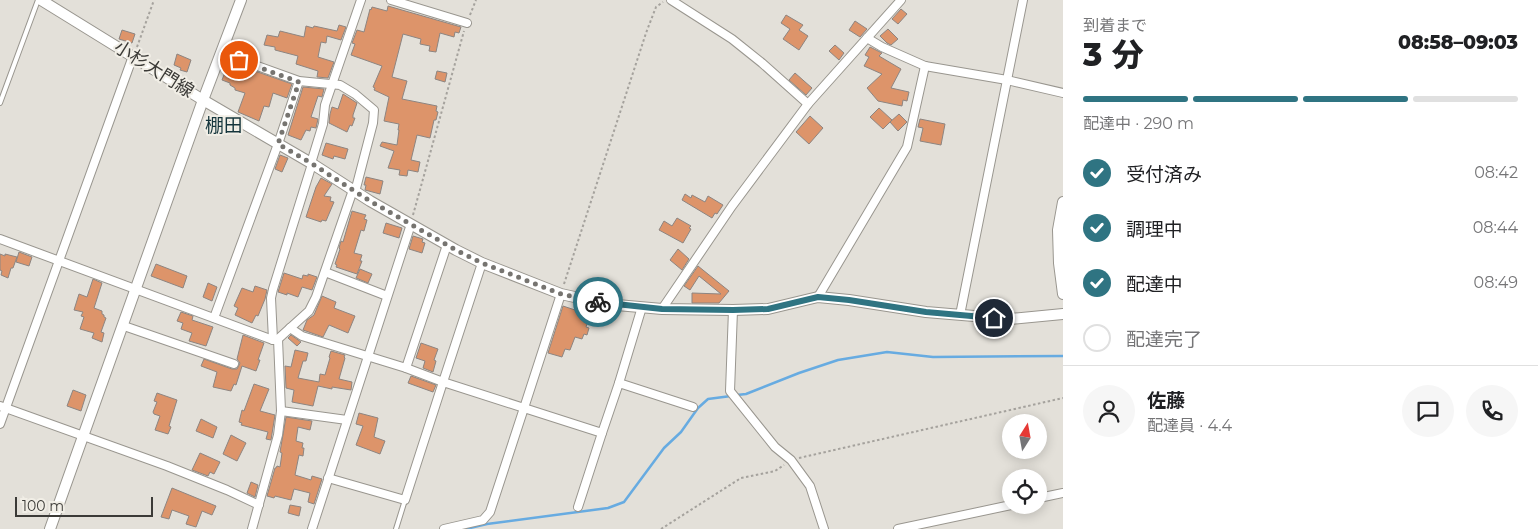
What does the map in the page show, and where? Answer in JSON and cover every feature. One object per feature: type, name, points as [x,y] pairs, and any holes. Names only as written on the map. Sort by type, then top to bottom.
[{"type":"main road","name":"小杉大門線","points":[[40,0],[203,100],[312,163],[354,191],[447,245],[482,263],[561,294],[606,304],[662,309],[768,309],[818,297],[926,312],[1010,320],[1063,314]]},
{"type":"main road","points":[[50,529],[124,326],[203,100],[241,0]]},
{"type":"main road","points":[[1063,202],[1058,230],[1059,263],[1063,294]]},
{"type":"street","points":[[252,529],[278,436],[281,411],[271,298],[323,124],[325,105],[361,0]]},
{"type":"street","points":[[391,0],[467,23]]},
{"type":"street","points":[[671,0],[732,39],[808,104]]},
{"type":"street","points":[[662,309],[732,206],[808,104],[901,0]]},
{"type":"street","points":[[960,315],[1023,0]]},
{"type":"street","points":[[867,38],[924,66],[1007,80],[1063,93]]},
{"type":"street","points":[[221,53],[299,82],[340,85],[355,94],[374,110],[373,122],[354,191],[316,297],[309,311],[275,340]]},
{"type":"street","points":[[0,424],[3,407],[60,260],[133,56]]},
{"type":"street","points":[[818,297],[907,147],[924,66]]},
{"type":"street","points":[[214,318],[299,82]]},
{"type":"street","points":[[312,529],[411,224]]},
{"type":"street","points":[[0,239],[275,340]]},
{"type":"street","points":[[406,368],[447,245]]},
{"type":"street","points":[[328,478],[405,500],[482,263]]},
{"type":"street","points":[[325,272],[387,296]]},
{"type":"street","points":[[444,529],[483,520],[490,512],[561,294]]},
{"type":"street","points":[[578,507],[642,307]]},
{"type":"street","points":[[733,310],[730,391],[775,447],[791,460],[810,486],[824,529]]},
{"type":"street","points":[[124,326],[234,364]]},
{"type":"street","points":[[290,328],[302,336],[406,368],[443,382],[602,433]]},
{"type":"street","points":[[619,383],[693,407]]},
{"type":"street","points":[[3,407],[167,466],[227,490],[259,506]]},
{"type":"street","points":[[281,411],[347,420]]},
{"type":"street","points":[[1047,496],[1063,493]]},
{"type":"street","points":[[898,529],[1002,507]]},
{"type":"lane","points":[[0,103],[40,0]]},
{"type":"lane","points":[[396,529],[405,500]]},
{"type":"path","points":[[133,56],[154,0]]},
{"type":"path","points":[[411,224],[467,23],[476,0]]},
{"type":"path","points":[[561,294],[646,33],[656,7],[666,0]]},
{"type":"path","points":[[661,529],[741,478],[775,471],[791,460],[1063,398]]},
{"type":"building","points":[[388,6],[461,27],[459,33],[455,32],[454,37],[440,33],[436,52],[429,51],[430,46],[420,44],[421,39],[403,34],[392,77],[407,81],[402,99],[437,106],[436,111],[438,112],[430,138],[417,135],[411,160],[420,162],[418,172],[408,170],[407,176],[399,175],[400,170],[388,168],[394,151],[380,146],[382,142],[397,145],[399,130],[399,124],[384,121],[389,97],[374,90],[375,88],[373,87],[382,66],[351,55],[355,44],[352,43],[357,30],[364,32],[370,9],[372,7],[387,11]]},
{"type":"building","points":[[901,9],[907,14],[898,24],[892,19]]},
{"type":"building","points":[[786,15],[803,25],[799,30],[808,36],[799,50],[783,39],[790,29],[781,23]]},
{"type":"building","points":[[855,21],[867,29],[860,37],[849,30]]},
{"type":"building","points":[[339,25],[346,27],[341,40],[327,36],[326,43],[321,42],[318,57],[334,62],[328,78],[317,77],[318,71],[296,64],[298,56],[264,45],[267,35],[278,37],[280,31],[304,37],[306,26],[337,31]]},
{"type":"building","points":[[888,29],[898,39],[891,45],[880,36]]},
{"type":"building","points":[[122,30],[135,34],[132,43],[119,39]]},
{"type":"building","points":[[835,45],[844,53],[839,60],[829,51]]},
{"type":"building","points":[[870,47],[882,53],[879,56],[901,69],[891,88],[909,92],[907,101],[903,100],[902,106],[878,101],[867,88],[882,74],[864,66],[869,57],[865,55]]},
{"type":"building","points":[[177,54],[191,60],[187,72],[180,70],[181,68],[174,65]]},
{"type":"building","points":[[229,62],[292,84],[287,98],[273,93],[269,107],[264,106],[259,121],[238,112],[245,93],[235,90],[230,83],[222,80]]},
{"type":"building","points":[[437,71],[447,73],[445,82],[435,79]]},
{"type":"building","points":[[795,73],[812,88],[806,95],[789,80]]},
{"type":"building","points":[[303,87],[324,89],[322,97],[318,96],[311,117],[318,119],[316,128],[311,127],[310,131],[306,130],[301,140],[288,135]]},
{"type":"building","points":[[343,94],[357,103],[353,115],[353,118],[355,118],[347,132],[329,123],[332,107],[338,109]]},
{"type":"building","points":[[879,108],[892,120],[883,129],[870,117]]},
{"type":"building","points":[[899,114],[907,122],[898,131],[890,122]]},
{"type":"building","points":[[810,116],[823,128],[809,144],[796,132]]},
{"type":"building","points":[[920,119],[945,124],[941,145],[920,141],[923,128],[918,127]]},
{"type":"building","points":[[326,143],[348,149],[345,159],[334,156],[333,159],[322,155]]},
{"type":"building","points":[[280,155],[288,158],[282,172],[275,169]]},
{"type":"building","points":[[366,177],[383,181],[380,194],[365,190]]},
{"type":"building","points":[[321,178],[332,184],[324,196],[331,197],[330,201],[334,202],[326,221],[322,220],[321,222],[306,217]]},
{"type":"building","points":[[685,194],[691,198],[692,195],[705,202],[708,196],[723,205],[712,218],[682,200]]},
{"type":"building","points":[[352,211],[366,215],[364,219],[367,220],[364,231],[361,230],[354,253],[362,255],[360,261],[362,261],[357,274],[336,267],[337,265],[335,264]]},
{"type":"building","points":[[677,218],[691,226],[683,243],[659,230],[664,221],[672,226]]},
{"type":"building","points":[[386,223],[402,228],[399,238],[383,233]]},
{"type":"building","points":[[413,236],[423,239],[422,242],[425,243],[422,253],[409,249]]},
{"type":"building","points":[[678,249],[689,259],[682,270],[670,260]]},
{"type":"building","points":[[19,252],[32,257],[29,266],[16,262]]},
{"type":"building","points":[[0,254],[17,257],[8,278],[1,275]]},
{"type":"building","points":[[156,264],[187,276],[183,288],[151,276]]},
{"type":"building","points":[[698,266],[729,291],[719,303],[692,303],[692,293],[721,294],[699,276],[690,290],[684,286]]},
{"type":"building","points":[[360,269],[372,274],[368,283],[356,278]]},
{"type":"building","points":[[284,273],[302,279],[303,275],[308,276],[308,274],[317,277],[312,290],[302,287],[298,297],[278,292]]},
{"type":"building","points":[[93,279],[102,283],[94,308],[102,311],[106,318],[101,332],[104,333],[102,342],[92,338],[94,333],[80,329],[84,317],[81,316],[83,312],[74,310],[79,294],[87,297]]},
{"type":"building","points":[[208,283],[217,287],[212,301],[203,297]]},
{"type":"building","points":[[255,286],[267,290],[258,316],[256,315],[252,323],[235,315],[238,308],[234,306],[242,288],[253,292]]},
{"type":"building","points":[[322,296],[336,302],[334,308],[355,316],[348,333],[329,325],[323,337],[303,330],[307,320],[314,315]]},
{"type":"building","points":[[563,306],[590,315],[586,327],[589,328],[587,335],[584,334],[582,339],[575,337],[570,350],[565,349],[562,357],[548,353]]},
{"type":"building","points":[[181,312],[193,316],[192,320],[213,327],[206,346],[189,341],[192,333],[181,329],[183,323],[177,321]]},
{"type":"building","points":[[243,335],[264,343],[256,371],[242,366],[236,385],[234,384],[231,391],[213,387],[217,372],[201,366],[204,359],[237,369],[240,363],[237,359]]},
{"type":"building","points":[[291,335],[301,342],[297,346],[288,338]]},
{"type":"building","points":[[421,343],[438,349],[434,360],[436,361],[433,372],[423,368],[425,361],[416,358]]},
{"type":"building","points":[[295,350],[308,353],[306,361],[303,361],[298,378],[319,382],[320,374],[325,375],[331,351],[345,355],[339,379],[352,382],[351,390],[318,386],[313,406],[292,402],[294,390],[286,388],[285,366],[291,367]]},
{"type":"building","points":[[411,376],[436,385],[433,392],[408,383]]},
{"type":"building","points":[[254,384],[269,389],[260,411],[275,415],[271,440],[266,439],[268,432],[241,425],[242,423],[239,422],[242,410],[244,411]]},
{"type":"building","points":[[73,390],[86,395],[81,411],[67,406]]},
{"type":"building","points":[[157,393],[177,400],[168,434],[155,430],[160,416],[153,412],[157,402],[154,401]]},
{"type":"building","points":[[359,413],[378,418],[374,437],[385,441],[380,454],[356,445],[363,426],[356,424]]},
{"type":"building","points":[[286,417],[312,421],[310,430],[298,427],[296,441],[303,443],[302,448],[304,448],[303,456],[299,455],[295,475],[311,480],[312,476],[322,479],[314,504],[308,502],[310,493],[294,489],[291,500],[267,496],[275,468],[277,466],[280,467],[282,453],[280,452]]},
{"type":"building","points":[[201,419],[217,427],[213,438],[196,431]]},
{"type":"building","points":[[231,435],[246,443],[237,461],[223,454]]},
{"type":"building","points":[[200,453],[220,462],[214,474],[210,472],[208,476],[192,470]]},
{"type":"building","points":[[251,482],[258,485],[255,497],[247,493]]},
{"type":"building","points":[[172,488],[216,506],[212,515],[202,511],[196,527],[186,524],[189,516],[172,510],[169,519],[161,517]]},
{"type":"building","points":[[290,505],[301,507],[299,516],[288,513]]},
{"type":"waterway","points":[[737,395],[746,394],[838,360],[887,352],[933,357],[1063,356]]},
{"type":"waterway","points":[[466,529],[487,524],[608,508],[624,502],[664,448],[681,432],[698,408],[708,399],[731,396]]},
{"type":"way so far","points":[[239,60],[299,82],[278,144],[370,201],[482,263],[561,294],[598,302]]},
{"type":"district","name":"棚田","points":[[224,125]]},
{"type":"route","points":[[598,302],[662,309],[733,310],[768,309],[818,297],[926,312],[994,318]]}]
